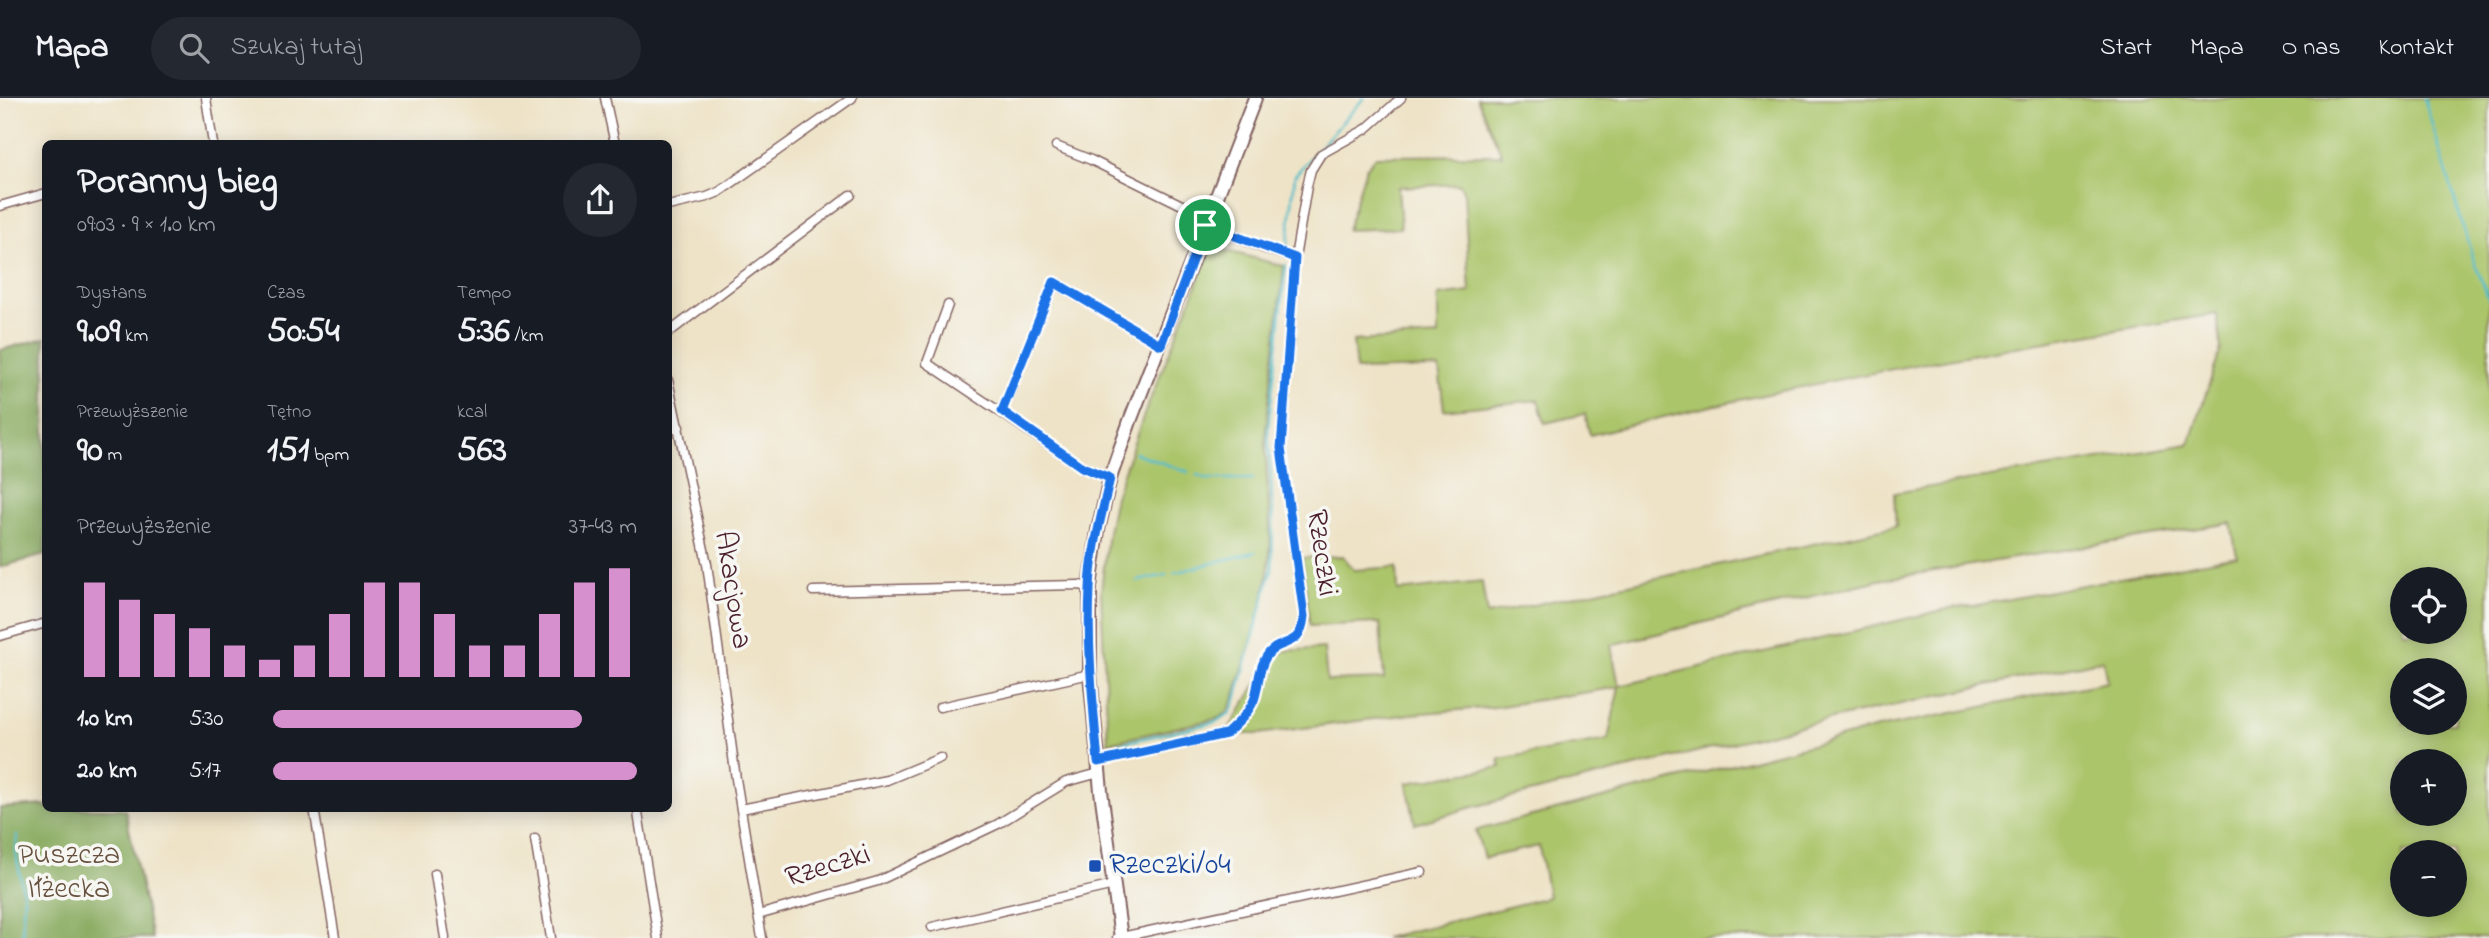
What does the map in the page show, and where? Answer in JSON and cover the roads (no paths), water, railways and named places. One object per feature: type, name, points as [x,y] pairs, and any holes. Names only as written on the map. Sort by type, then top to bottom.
[{"type":"main road","points":[[1121,938],[1098,767],[1090,674],[1090,587],[1098,530],[1110,478],[1130,421],[1255,98]]},
{"type":"street","points":[[206,98],[212,140]]},
{"type":"street","points":[[605,98],[614,140]]},
{"type":"street","points":[[672,205],[719,192],[852,98]]},
{"type":"street","name":"Rzeczki","points":[[758,915],[888,877],[998,824],[1066,782],[1098,767],[1226,734],[1242,719],[1254,700],[1266,655],[1278,646],[1295,640],[1303,628],[1304,616],[1281,448],[1295,258],[1307,186],[1315,162],[1329,148],[1379,119],[1401,98]]},
{"type":"street","points":[[1056,146],[1091,160],[1207,221],[1295,258]]},
{"type":"street","points":[[0,206],[42,194]]},
{"type":"street","points":[[672,330],[851,195]]},
{"type":"street","points":[[1002,411],[1054,282],[1161,345]]},
{"type":"street","points":[[948,305],[927,363],[1082,467],[1110,478]]},
{"type":"street","name":"Akacjowa","points":[[672,397],[706,564],[762,938]]},
{"type":"street","points":[[672,429],[679,427]]},
{"type":"street","points":[[813,592],[997,586],[1090,587]]},
{"type":"street","points":[[0,636],[42,623]]},
{"type":"street","points":[[940,707],[1090,674]]},
{"type":"street","points":[[741,809],[887,780],[940,758]]},
{"type":"street","points":[[315,812],[335,938]]},
{"type":"street","points":[[638,813],[658,938]]},
{"type":"street","points":[[535,839],[551,938]]},
{"type":"street","points":[[1115,938],[1422,872]]},
{"type":"street","points":[[435,874],[445,938]]},
{"type":"street","points":[[932,927],[1114,885]]},
{"type":"waterway","points":[[1287,251],[1295,175],[1364,98]]},
{"type":"waterway","points":[[2424,98],[2474,262],[2489,299]]},
{"type":"waterway","points":[[1118,744],[1216,722],[1230,713],[1235,703],[1272,569],[1273,518],[1268,430],[1286,265]]},
{"type":"waterway","points":[[1135,453],[1188,472]]},
{"type":"waterway","points":[[1197,475],[1208,479],[1253,479]]},
{"type":"waterway","points":[[1174,573],[1255,552]]},
{"type":"waterway","points":[[1137,581],[1166,575]]},
{"type":"waterway","points":[[17,836],[16,853],[24,897],[22,938]]},
{"type":"place","name":"Rzeczki/04","points":[[1095,866]]},
{"type":"park label","name":"Puszcza Iłżecka","points":[[69,873]]}]
